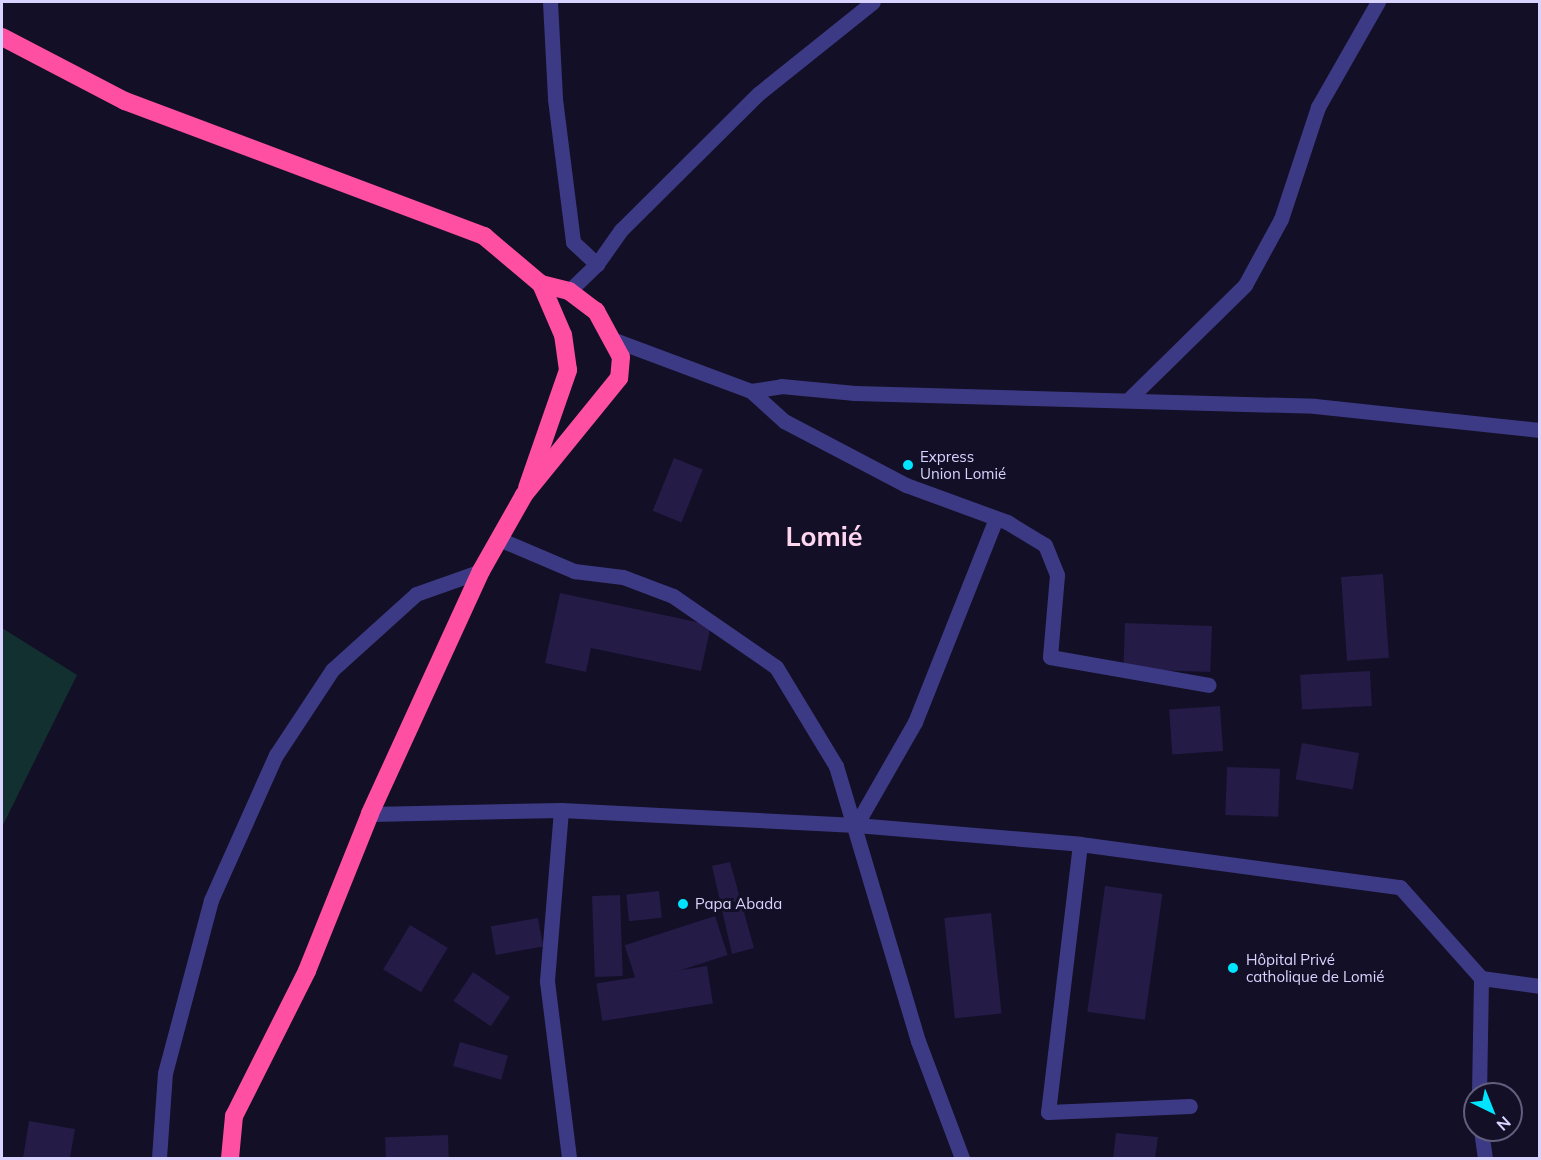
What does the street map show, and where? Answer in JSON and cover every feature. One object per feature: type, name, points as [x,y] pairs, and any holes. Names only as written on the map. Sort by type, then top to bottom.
[{"type":"highway","points":[[2,38],[125,101],[484,236],[542,284],[569,291],[596,311],[617,342],[619,378],[524,495],[481,570],[370,814],[307,971],[234,1116],[230,1158]]},
{"type":"highway","points":[[524,495],[568,370],[563,335],[542,284]]},
{"type":"street","points":[[550,2],[555,99],[573,242],[597,264]]},
{"type":"street","points":[[569,291],[597,264],[621,230],[758,93],[873,2]]},
{"type":"street","points":[[1128,400],[1245,285],[1281,219],[1318,107],[1378,2]]},
{"type":"street","points":[[617,342],[751,391],[784,421],[896,480],[996,518],[1046,545],[1057,575],[1050,657],[1209,685]]},
{"type":"street","points":[[751,391],[781,386],[855,393],[1315,406],[1539,430]]},
{"type":"street","points":[[856,825],[915,722],[996,518]]},
{"type":"street","points":[[499,539],[574,571],[623,577],[673,596],[776,667],[837,766],[918,1041],[962,1158]]},
{"type":"street","points":[[159,1158],[165,1073],[211,900],[276,755],[332,670],[416,594],[481,570]]},
{"type":"street","points":[[561,810],[547,981],[569,1158]]},
{"type":"street","points":[[370,814],[561,810],[856,825],[1080,844],[1400,887],[1481,978],[1539,986]]},
{"type":"street","points":[[1080,844],[1048,1112],[1190,1106]]},
{"type":"street","points":[[1479,1082],[1481,978]]},
{"type":"street","points":[[1483,1142],[1485,1158]]},
{"type":"green space","points":[[2,628],[77,675],[2,827]]},
{"type":"building","points":[[674,458],[703,470],[681,522],[653,511]]},
{"type":"building","points":[[1383,574],[1389,658],[1347,661],[1341,577]]},
{"type":"building","points":[[560,593],[711,625],[701,671],[591,648],[586,672],[545,663]]},
{"type":"building","points":[[1125,623],[1212,626],[1210,672],[1123,669]]},
{"type":"building","points":[[1370,671],[1372,706],[1302,710],[1300,675]]},
{"type":"building","points":[[1220,706],[1223,751],[1172,754],[1169,710]]},
{"type":"building","points":[[1302,743],[1359,753],[1353,790],[1296,779]]},
{"type":"building","points":[[1227,767],[1280,769],[1278,817],[1225,815]]},
{"type":"building","points":[[730,862],[754,948],[732,954],[712,866]]},
{"type":"building","points":[[1105,886],[1162,894],[1145,1020],[1087,1012]]},
{"type":"building","points":[[659,891],[662,918],[629,921],[626,894]]},
{"type":"building","points":[[620,895],[623,976],[595,977],[592,896]]},
{"type":"building","points":[[991,913],[1002,1013],[955,1018],[944,918]]},
{"type":"building","points":[[715,916],[728,955],[637,984],[625,945]]},
{"type":"building","points":[[538,918],[543,947],[496,955],[491,926]]},
{"type":"building","points":[[410,925],[448,948],[421,992],[383,970]]},
{"type":"building","points":[[707,966],[713,1004],[602,1021],[596,984]]},
{"type":"building","points":[[473,972],[510,997],[491,1026],[453,1001]]},
{"type":"building","points":[[460,1042],[508,1056],[501,1080],[453,1066]]},
{"type":"building","points":[[29,1121],[75,1129],[70,1158],[23,1158]]},
{"type":"building","points":[[1116,1133],[1158,1137],[1155,1158],[1113,1158]]},
{"type":"building","points":[[448,1135],[449,1158],[386,1158],[385,1137]]},
{"type":"place","name":"Express Union Lomié","points":[[908,465]]},
{"type":"place","name":"Papa Abada","points":[[683,904]]},
{"type":"place","name":"Hôpital Privé catholique de Lomié","points":[[1233,968]]},
{"type":"district","name":"Lomié","points":[[824,537]]}]
